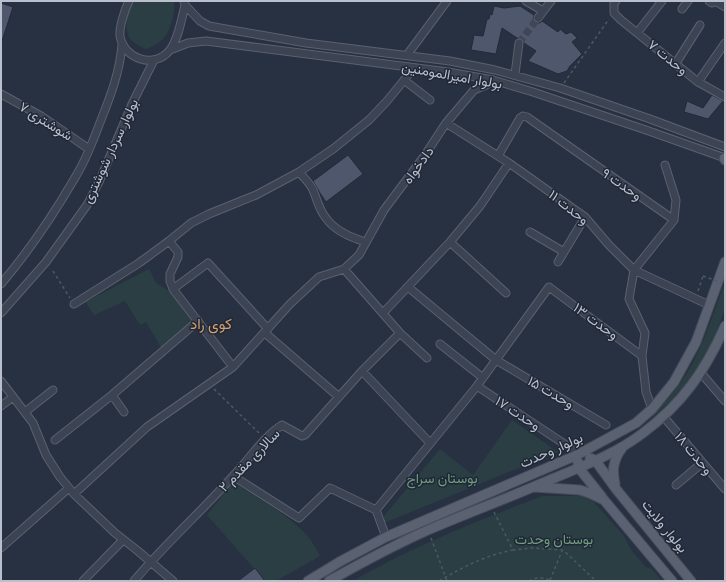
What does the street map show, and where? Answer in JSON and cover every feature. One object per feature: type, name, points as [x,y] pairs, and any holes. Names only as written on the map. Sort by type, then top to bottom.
[{"type":"main road","name":"بولوار وحدت","points":[[308,581],[341,561],[386,537],[577,455],[636,423],[652,409],[674,382],[696,342],[725,262]]},
{"type":"main road","name":"بولوار وحدت","points":[[328,581],[384,551],[428,530],[595,460],[623,446],[644,433],[687,392],[701,373],[725,326]]},
{"type":"main road","name":"بولوار ولایت","points":[[616,489],[612,474],[613,464],[616,456],[623,446]]},
{"type":"main road","points":[[578,467],[577,455],[595,460]]},
{"type":"main road","name":"بولوار ولایت","points":[[595,460],[616,489],[691,581]]},
{"type":"main road","name":"بولوار ولایت","points":[[578,467],[672,581]]},
{"type":"main road","name":"بولوار ولایت","points":[[533,487],[580,490],[604,500]]},
{"type":"main road","points":[[604,500],[603,496],[607,490],[612,488],[616,489]]},
{"type":"street","name":"بولوار سردار شوشتری","points":[[1,284],[38,236],[74,180],[89,149],[112,93],[121,60],[122,44],[120,34],[125,10],[129,1]]},
{"type":"street","points":[[407,55],[447,1]]},
{"type":"street","points":[[526,1],[543,11]]},
{"type":"street","points":[[538,18],[551,1]]},
{"type":"street","points":[[614,12],[614,3],[616,1]]},
{"type":"street","points":[[638,33],[662,1]]},
{"type":"street","points":[[682,9],[688,1]]},
{"type":"street","points":[[709,1],[712,3],[715,1],[725,7]]},
{"type":"street","points":[[170,50],[180,27],[184,3]]},
{"type":"street","name":"بولوار امیرالمومنین","points":[[184,3],[200,21],[209,26],[306,43],[450,61],[514,74],[650,119],[725,147]]},
{"type":"street","name":"وحدت ۷","points":[[614,12],[698,82],[725,97]]},
{"type":"street","points":[[676,63],[700,25]]},
{"type":"street","name":"بولوار امیرالمومنین","points":[[154,60],[163,57],[170,50],[188,43],[206,41],[414,68],[493,80],[534,92],[646,130],[725,159]]},
{"type":"street","points":[[514,74],[519,43]]},
{"type":"street","points":[[698,82],[725,43]]},
{"type":"street","points":[[122,44],[127,52],[135,58],[154,60]]},
{"type":"street","name":"بولوار سردار شوشتری","points":[[1,313],[46,262],[87,205],[99,182],[132,104],[154,60]]},
{"type":"street","points":[[74,304],[139,263],[170,241],[191,223],[256,195],[299,172],[369,120],[414,68]]},
{"type":"street","points":[[464,75],[473,82],[474,90],[493,80]]},
{"type":"street","points":[[404,80],[430,100]]},
{"type":"street","name":"دادخواه","points":[[344,269],[359,255],[384,210],[425,155],[446,123],[474,90]]},
{"type":"street","name":"شوشتری ۷","points":[[1,94],[41,116],[89,149]]},
{"type":"street","name":"وحدت ۹","points":[[498,156],[520,118],[523,116],[527,117],[674,220]]},
{"type":"street","name":"وحدت ۱۱","points":[[446,123],[509,163],[585,217],[609,245],[634,270],[709,305]]},
{"type":"street","points":[[383,313],[450,242],[480,206],[509,163]]},
{"type":"street","points":[[652,409],[646,392],[642,356],[645,333],[629,299],[634,270],[674,220],[676,200],[665,165]]},
{"type":"street","points":[[299,172],[313,189],[316,200],[326,218],[343,233],[366,242]]},
{"type":"street","points":[[558,262],[585,217]]},
{"type":"street","points":[[530,232],[564,252]]},
{"type":"street","points":[[170,241],[178,252],[178,257],[170,274],[170,281],[173,289],[233,367]]},
{"type":"street","points":[[450,242],[506,293]]},
{"type":"street","points":[[173,289],[208,262],[266,331],[339,397]]},
{"type":"street","points":[[74,494],[147,427],[233,367],[290,304],[319,277],[344,269],[400,333],[427,358]]},
{"type":"street","name":"وحدت ۱۵","points":[[408,287],[496,360],[606,424]]},
{"type":"street","name":"وحدت ۱۳","points":[[496,360],[549,287],[642,356]]},
{"type":"street","points":[[55,440],[112,395],[198,321]]},
{"type":"street","name":"سالاری مقدم ۲","points":[[134,581],[150,562],[233,476],[266,439],[282,425],[304,437],[362,371],[400,333]]},
{"type":"street","points":[[440,344],[483,378]]},
{"type":"street","points":[[376,510],[477,386],[496,360]]},
{"type":"street","points":[[362,371],[430,443]]},
{"type":"street","points":[[701,373],[722,393],[725,401]]},
{"type":"street","points":[[1,381],[33,423],[46,454],[60,477],[74,494],[123,540],[173,581]]},
{"type":"street","name":"وحدت ۱۷","points":[[477,386],[569,447],[577,455]]},
{"type":"street","points":[[25,412],[53,390]]},
{"type":"street","points":[[112,395],[124,412]]},
{"type":"street","points":[[1,406],[13,397]]},
{"type":"street","name":"وحدت ۱۸","points":[[663,416],[725,489]]},
{"type":"street","points":[[676,485],[702,463]]},
{"type":"street","points":[[233,476],[299,518],[330,488],[376,510],[386,537]]},
{"type":"street","points":[[1,548],[69,488]]},
{"type":"street","points":[[83,581],[123,540]]},
{"type":"path","points":[[560,88],[614,12]]},
{"type":"path","points":[[53,270],[74,304]]},
{"type":"path","points":[[699,288],[703,276],[725,284]]},
{"type":"path","points":[[208,383],[266,439]]},
{"type":"path","points":[[491,504],[513,550]]},
{"type":"path","points":[[428,530],[447,581]]},
{"type":"path","points":[[439,581],[470,564],[495,553],[532,548],[563,550],[596,581]]},
{"type":"path","points":[[529,581],[542,578],[550,581],[563,550]]},
{"type":"green space","points":[[133,1],[174,1],[174,12],[170,28],[160,42],[146,49],[132,41],[127,32],[129,10]]},
{"type":"green space","points":[[149,269],[156,283],[171,292],[193,322],[162,349],[146,322],[140,325],[125,301],[94,315],[85,302]]},
{"type":"green space","points":[[725,282],[725,309],[710,347],[683,389],[653,417],[652,415],[679,385],[694,361]]},
{"type":"green space","name":"بوستان سراج","points":[[512,420],[558,452],[384,523],[384,516],[440,449],[473,475]]},
{"type":"green space","points":[[233,482],[273,507],[301,529],[309,538],[320,556],[276,581],[265,581],[207,515]]},
{"type":"green space","name":"بوستان وحدت","points":[[542,496],[581,496],[593,501],[624,536],[632,551],[646,567],[652,569],[662,581],[353,581],[422,545]]},
{"type":"building","points":[[1,3],[13,7],[2,41],[1,40]]},
{"type":"building","points":[[494,6],[504,8],[520,6],[534,15],[533,20],[535,22],[540,23],[542,21],[558,32],[560,29],[566,34],[571,32],[577,38],[572,42],[582,54],[567,71],[558,74],[528,61],[536,51],[524,43],[522,39],[517,38],[502,28],[496,54],[471,50],[474,35],[483,36],[487,19],[489,19],[490,14],[492,15]]},
{"type":"building","points":[[712,95],[723,101],[708,119],[684,112],[687,101],[703,108]]},
{"type":"building","points":[[348,155],[363,174],[326,202],[313,181]]},
{"type":"building","points":[[255,568],[265,581],[238,581]]},
{"type":"tunnel","points":[[519,43],[538,18]]},
{"type":"district","name":"کوی راد","points":[[211,324]]}]
